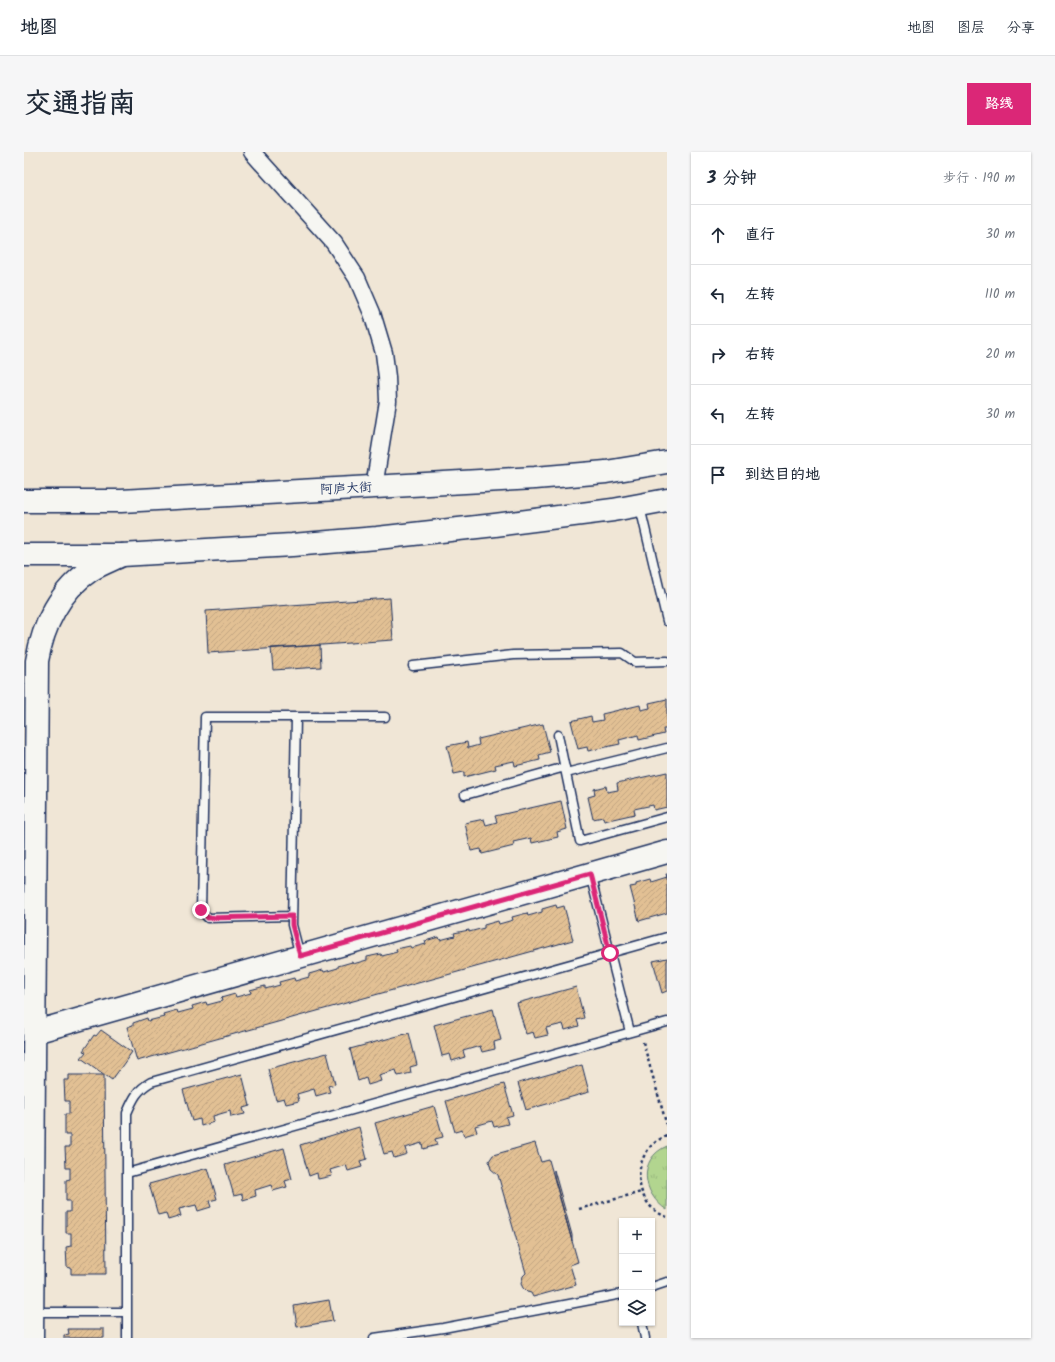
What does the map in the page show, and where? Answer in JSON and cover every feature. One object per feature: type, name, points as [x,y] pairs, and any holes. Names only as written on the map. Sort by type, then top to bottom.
[{"type":"main road","name":"阿庐大街","points":[[24,501],[121,501],[536,478],[606,472],[667,462]]},
{"type":"main road","points":[[24,555],[122,555],[292,545],[377,538],[495,525],[667,500]]},
{"type":"main road","points":[[32,1338],[37,661],[44,631],[50,617],[68,591],[92,570],[122,555]]},
{"type":"main road","points":[[34,1032],[667,852]]},
{"type":"street","points":[[252,152],[334,243],[357,278],[372,312],[384,353],[388,401],[374,487]]},
{"type":"lane","points":[[640,505],[667,621]]},
{"type":"lane","points":[[413,666],[521,655],[622,653],[635,662],[667,661]]},
{"type":"lane","points":[[292,916],[208,918],[201,910],[205,717],[385,717]]},
{"type":"lane","points":[[296,717],[292,925],[300,956]]},
{"type":"lane","points":[[558,735],[580,841],[667,816]]},
{"type":"lane","points":[[465,795],[565,770],[667,748]]},
{"type":"lane","points":[[590,874],[630,1032]]},
{"type":"lane","points":[[127,1338],[127,1113],[133,1098],[144,1086],[151,1082],[667,937]]},
{"type":"lane","points":[[127,1173],[667,1022]]},
{"type":"lane","points":[[655,1285],[667,1282]]},
{"type":"lane","points":[[374,1338],[443,1328],[619,1295]]},
{"type":"lane","points":[[32,1312],[127,1312]]},
{"type":"lane","points":[[643,1326],[645,1338]]},
{"type":"path","points":[[640,1030],[667,1126]]},
{"type":"path","points":[[667,1136],[654,1144],[647,1152],[639,1171],[641,1192],[646,1201],[653,1209],[667,1217]]},
{"type":"path","points":[[579,1209],[641,1192]]},
{"type":"green space","points":[[667,1146],[667,1210],[652,1195],[646,1177],[647,1168],[651,1159],[657,1152]]},
{"type":"building","points":[[390,598],[393,640],[208,653],[206,611]]},
{"type":"building","points":[[320,645],[321,667],[273,670],[271,648]]},
{"type":"building","points":[[667,699],[667,729],[663,729],[664,734],[639,740],[638,735],[619,740],[620,744],[588,751],[587,747],[578,749],[571,721],[591,716],[592,722],[603,720],[602,714],[640,705],[641,710],[650,708],[649,703]]},
{"type":"building","points":[[543,724],[550,752],[539,755],[540,760],[515,766],[514,761],[495,765],[496,769],[464,777],[464,772],[454,774],[447,746],[467,742],[468,748],[479,745],[478,739]]},
{"type":"building","points":[[667,772],[667,807],[654,810],[653,805],[634,809],[635,814],[604,821],[603,817],[593,819],[588,797],[595,795],[594,789],[606,786],[607,792],[618,790],[617,783]]},
{"type":"building","points":[[561,801],[567,829],[557,832],[558,837],[532,843],[531,838],[513,842],[514,846],[482,854],[481,849],[471,851],[465,823],[484,819],[486,825],[497,822],[495,816]]},
{"type":"building","points":[[667,877],[667,913],[639,921],[630,887],[636,886],[636,883],[650,879],[651,882]]},
{"type":"building","points":[[556,905],[557,908],[564,906],[573,940],[137,1061],[127,1027],[133,1025],[133,1023],[147,1018],[148,1021],[164,1017],[163,1014],[177,1010],[178,1013],[193,1009],[192,1006],[206,1002],[207,1005],[222,1001],[221,998],[235,994],[236,997],[251,993],[250,990],[265,986],[265,989],[280,985],[279,982],[294,978],[295,981],[309,977],[309,974],[323,970],[324,972],[352,962],[353,964],[367,960],[367,957],[381,954],[382,956],[397,952],[396,949],[410,946],[411,948],[426,944],[425,941],[439,937],[440,940],[455,936],[454,933],[469,930],[469,932],[484,928],[484,925],[498,921],[499,924],[513,920],[512,917],[527,913],[528,916],[542,912],[542,909]]},
{"type":"building","points":[[667,958],[667,991],[662,993],[653,961]]},
{"type":"building","points":[[576,987],[584,1018],[577,1020],[579,1026],[565,1030],[563,1024],[546,1028],[548,1035],[535,1038],[533,1032],[526,1034],[517,1003]]},
{"type":"building","points":[[493,1009],[501,1040],[494,1042],[495,1049],[482,1052],[480,1046],[463,1051],[465,1057],[452,1061],[450,1054],[442,1056],[434,1025]]},
{"type":"building","points":[[101,1030],[132,1052],[112,1080],[81,1058],[86,1052],[83,1051],[94,1035],[96,1036]]},
{"type":"building","points":[[409,1033],[417,1065],[410,1067],[411,1073],[398,1076],[396,1070],[379,1075],[381,1081],[368,1085],[366,1078],[358,1081],[350,1049]]},
{"type":"building","points":[[327,1053],[335,1084],[328,1086],[330,1092],[316,1096],[314,1089],[297,1094],[299,1101],[286,1104],[284,1098],[276,1100],[268,1069]]},
{"type":"building","points":[[582,1065],[589,1092],[526,1110],[518,1083]]},
{"type":"building","points":[[242,1074],[250,1106],[243,1108],[245,1114],[231,1117],[230,1111],[213,1116],[214,1122],[201,1126],[200,1119],[192,1121],[183,1090]]},
{"type":"building","points":[[69,1075],[104,1075],[106,1274],[71,1274],[71,1268],[67,1267],[66,1247],[71,1246],[71,1233],[66,1233],[66,1212],[70,1212],[70,1201],[66,1201],[66,1180],[70,1179],[70,1168],[66,1168],[65,1147],[70,1147],[70,1135],[65,1135],[65,1114],[69,1114],[69,1101],[65,1101],[64,1080],[69,1080]]},
{"type":"building","points":[[504,1084],[513,1115],[506,1117],[508,1124],[494,1127],[492,1121],[475,1126],[477,1132],[464,1136],[462,1130],[455,1132],[446,1101]]},
{"type":"building","points":[[434,1106],[443,1137],[435,1139],[437,1145],[423,1149],[422,1143],[405,1148],[407,1154],[394,1158],[392,1152],[384,1154],[375,1123]]},
{"type":"building","points":[[359,1127],[367,1159],[360,1161],[362,1167],[348,1171],[346,1165],[330,1170],[332,1176],[318,1179],[317,1173],[309,1176],[300,1145]]},
{"type":"building","points":[[535,1143],[541,1162],[549,1160],[578,1262],[570,1265],[576,1285],[533,1297],[531,1293],[527,1292],[523,1288],[521,1284],[523,1276],[526,1273],[498,1175],[491,1169],[489,1161],[493,1155]]},
{"type":"building","points":[[284,1148],[292,1179],[285,1181],[287,1187],[273,1191],[271,1185],[255,1190],[256,1196],[243,1200],[242,1194],[234,1196],[225,1165]]},
{"type":"building","points":[[208,1168],[217,1199],[209,1201],[211,1207],[198,1211],[196,1205],[179,1209],[181,1216],[168,1220],[166,1213],[158,1215],[149,1184]]},
{"type":"building","points":[[554,1170],[572,1235],[572,1241],[554,1176]]},
{"type":"building","points":[[329,1300],[333,1321],[297,1327],[294,1306]]},
{"type":"building","points":[[68,1329],[104,1329],[104,1338],[64,1338],[64,1335],[69,1334]]},
{"type":"route","points":[[201,910],[208,918],[292,916],[292,925],[300,956],[590,874],[610,953]]}]
